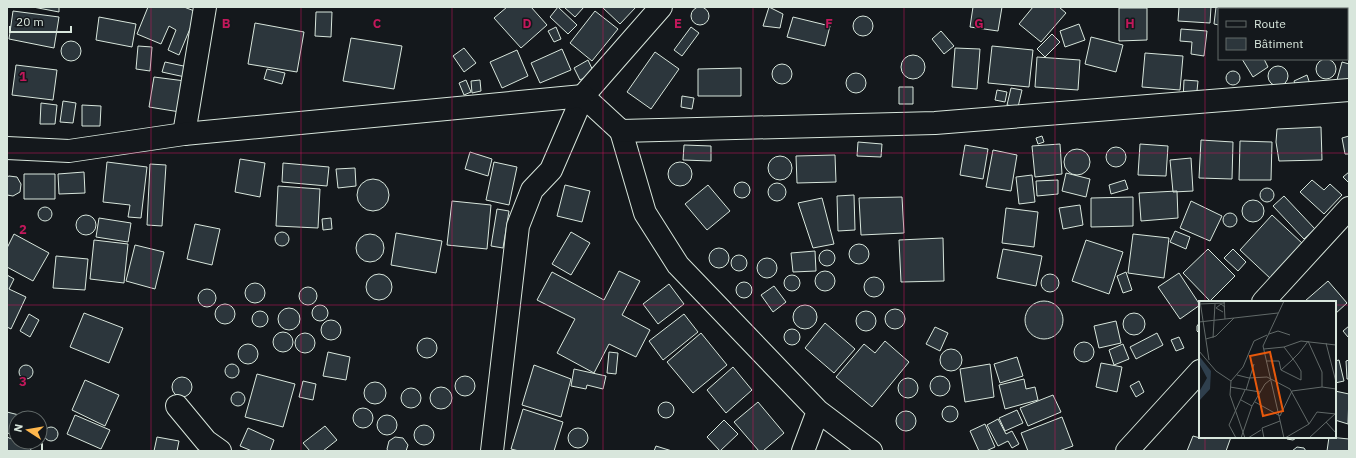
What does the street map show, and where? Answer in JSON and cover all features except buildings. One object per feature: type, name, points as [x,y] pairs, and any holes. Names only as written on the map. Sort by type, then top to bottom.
[{"type":"street","points":[[184,134],[205,7]]},
{"type":"street","points":[[492,451],[518,226],[532,190],[551,170],[583,96],[662,7]]},
{"type":"street","points":[[622,131],[935,123],[1349,90]]},
{"type":"street","points":[[7,148],[69,151],[184,134],[583,96],[622,131],[644,213],[678,265],[818,411],[871,451]]},
{"type":"street","points":[[1264,301],[1349,208]]},
{"type":"street","points":[[1127,451],[1199,372]]},
{"type":"street","points":[[177,406],[206,441],[220,451]]},
{"type":"street","points":[[804,451],[818,411]]}]
